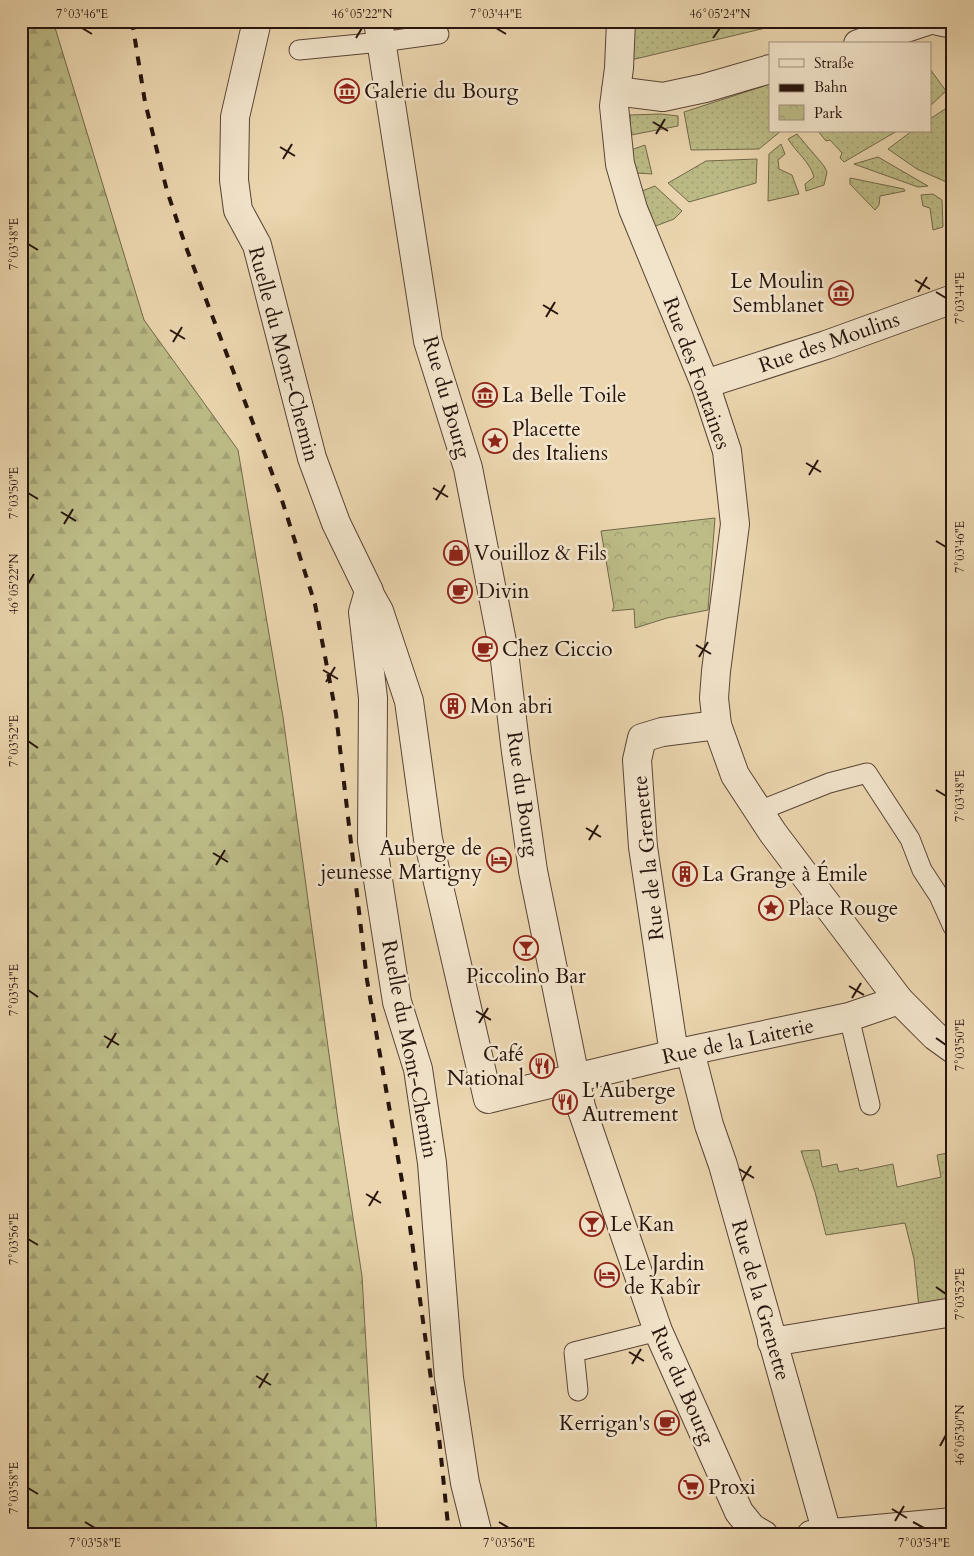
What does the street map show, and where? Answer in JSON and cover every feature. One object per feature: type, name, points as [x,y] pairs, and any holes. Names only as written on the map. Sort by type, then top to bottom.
[{"type":"street","name":"Ruelle du Mont-Chemin","points":[[257,21],[235,117],[234,180],[238,210],[257,245],[312,458],[336,523],[379,611],[409,700],[428,839],[488,1099],[576,1079]]},
{"type":"street","name":"Rue des Fontaines","points":[[621,21],[614,118],[620,164],[626,189],[705,384],[727,451],[735,524],[716,672],[714,698],[717,725],[735,775],[778,841],[899,1000],[935,1036],[953,1048]]},
{"type":"street","points":[[864,42],[927,21]]},
{"type":"street","points":[[938,21],[953,24]]},
{"type":"street","name":"Rue du Bourg","points":[[380,32],[428,341],[468,468],[504,652],[533,871],[581,1107],[658,1331],[739,1512],[752,1528],[764,1535]]},
{"type":"street","points":[[616,91],[663,96],[705,88],[769,69]]},
{"type":"street","name":"Rue des Moulins","points":[[705,384],[826,345],[953,299]]},
{"type":"street","name":"Ruelle du Mont-Chemin","points":[[369,592],[363,612],[373,698],[372,841],[397,1002],[418,1069],[432,1163],[449,1378],[465,1483],[478,1535]]},
{"type":"street","name":"Rue de la Grenette","points":[[717,725],[662,732],[642,738],[637,760],[643,847],[682,1053],[772,1342],[819,1534]]},
{"type":"street","name":"Rue de la Laiterie","points":[[576,1079],[682,1053],[849,1017],[899,1000]]},
{"type":"street","points":[[772,1342],[953,1312]]},
{"type":"street","points":[[819,1534],[953,1522]]},
{"type":"lane","points":[[299,50],[380,32],[439,34]]},
{"type":"lane","points":[[759,811],[829,783],[867,774],[910,839],[922,870],[939,896],[953,927]]},
{"type":"lane","points":[[849,1017],[870,1105]]},
{"type":"lane","points":[[578,1392],[574,1352],[658,1331]]},
{"type":"green space","points":[[21,21],[53,21],[144,320],[238,450],[283,717],[338,1120],[362,1276],[377,1535],[21,1535]]},
{"type":"green space","points":[[632,21],[795,21],[631,60]]},
{"type":"green space","points":[[932,72],[946,91],[932,104]]},
{"type":"green space","points":[[769,84],[769,132],[780,132],[759,149],[691,150],[684,112]]},
{"type":"green space","points":[[953,108],[953,185],[917,169],[888,149],[911,132],[932,132],[932,118],[945,109]]},
{"type":"green space","points":[[661,114],[678,116],[678,126],[631,135],[630,115]]},
{"type":"green space","points":[[819,132],[895,132],[844,162],[840,158],[842,153],[830,140],[826,141]]},
{"type":"green space","points":[[797,134],[827,172],[824,185],[806,191],[805,184],[814,177],[809,167],[788,139]]},
{"type":"green space","points":[[781,144],[785,154],[778,160],[779,169],[792,175],[799,194],[768,201],[769,154]]},
{"type":"green space","points":[[645,145],[652,174],[636,173],[631,150]]},
{"type":"green space","points":[[878,157],[928,186],[918,187],[854,164]]},
{"type":"green space","points":[[757,159],[756,183],[689,202],[668,183],[706,161]]},
{"type":"green space","points":[[850,178],[904,189],[905,191],[880,196],[879,205],[875,210],[850,184]]},
{"type":"green space","points":[[655,186],[682,211],[674,219],[653,227],[642,191]]},
{"type":"green space","points":[[933,194],[942,200],[943,227],[933,230],[930,208],[923,206],[921,195]]},
{"type":"green space","points":[[715,518],[708,610],[667,618],[635,628],[634,609],[612,611],[614,607],[601,531]]},
{"type":"green space","points":[[819,1150],[822,1167],[837,1164],[839,1172],[858,1168],[859,1171],[893,1164],[897,1187],[941,1177],[937,1155],[953,1152],[953,1212],[947,1216],[953,1304],[919,1308],[914,1259],[905,1223],[826,1235],[815,1192],[801,1151]]},
{"type":"green space","points":[[953,1212],[953,1291],[947,1216]]},
{"type":"railway","points":[[132,21],[145,102],[167,191],[186,247],[280,494],[315,604],[336,714],[367,980],[410,1227],[439,1437],[449,1535]]},
{"type":"place","name":"Galerie du Bourg","points":[[347,91]]},
{"type":"place","name":"Le Moulin Semblanet","points":[[841,293]]},
{"type":"place","name":"La Belle Toile","points":[[485,395]]},
{"type":"place","name":"Placette des Italiens","points":[[495,441]]},
{"type":"place","name":"Vouilloz & Fils","points":[[456,553]]},
{"type":"place","name":"Divin","points":[[460,591]]},
{"type":"place","name":"Chez Ciccio","points":[[485,649]]},
{"type":"place","name":"Mon abri","points":[[453,706]]},
{"type":"place","name":"Auberge de jeunesse Martigny","points":[[499,860]]},
{"type":"place","name":"La Grange à Émile","points":[[685,874]]},
{"type":"place","name":"Place Rouge","points":[[771,908]]},
{"type":"place","name":"Piccolino Bar","points":[[526,948]]},
{"type":"place","name":"Café National","points":[[542,1066]]},
{"type":"place","name":"L'Auberge Autrement","points":[[565,1102]]},
{"type":"place","name":"Le Kan","points":[[592,1224]]},
{"type":"place","name":"Le Jardin de Kabîr","points":[[607,1275]]},
{"type":"place","name":"Kerrigan's","points":[[667,1423]]},
{"type":"place","name":"Proxi","points":[[691,1487]]}]
